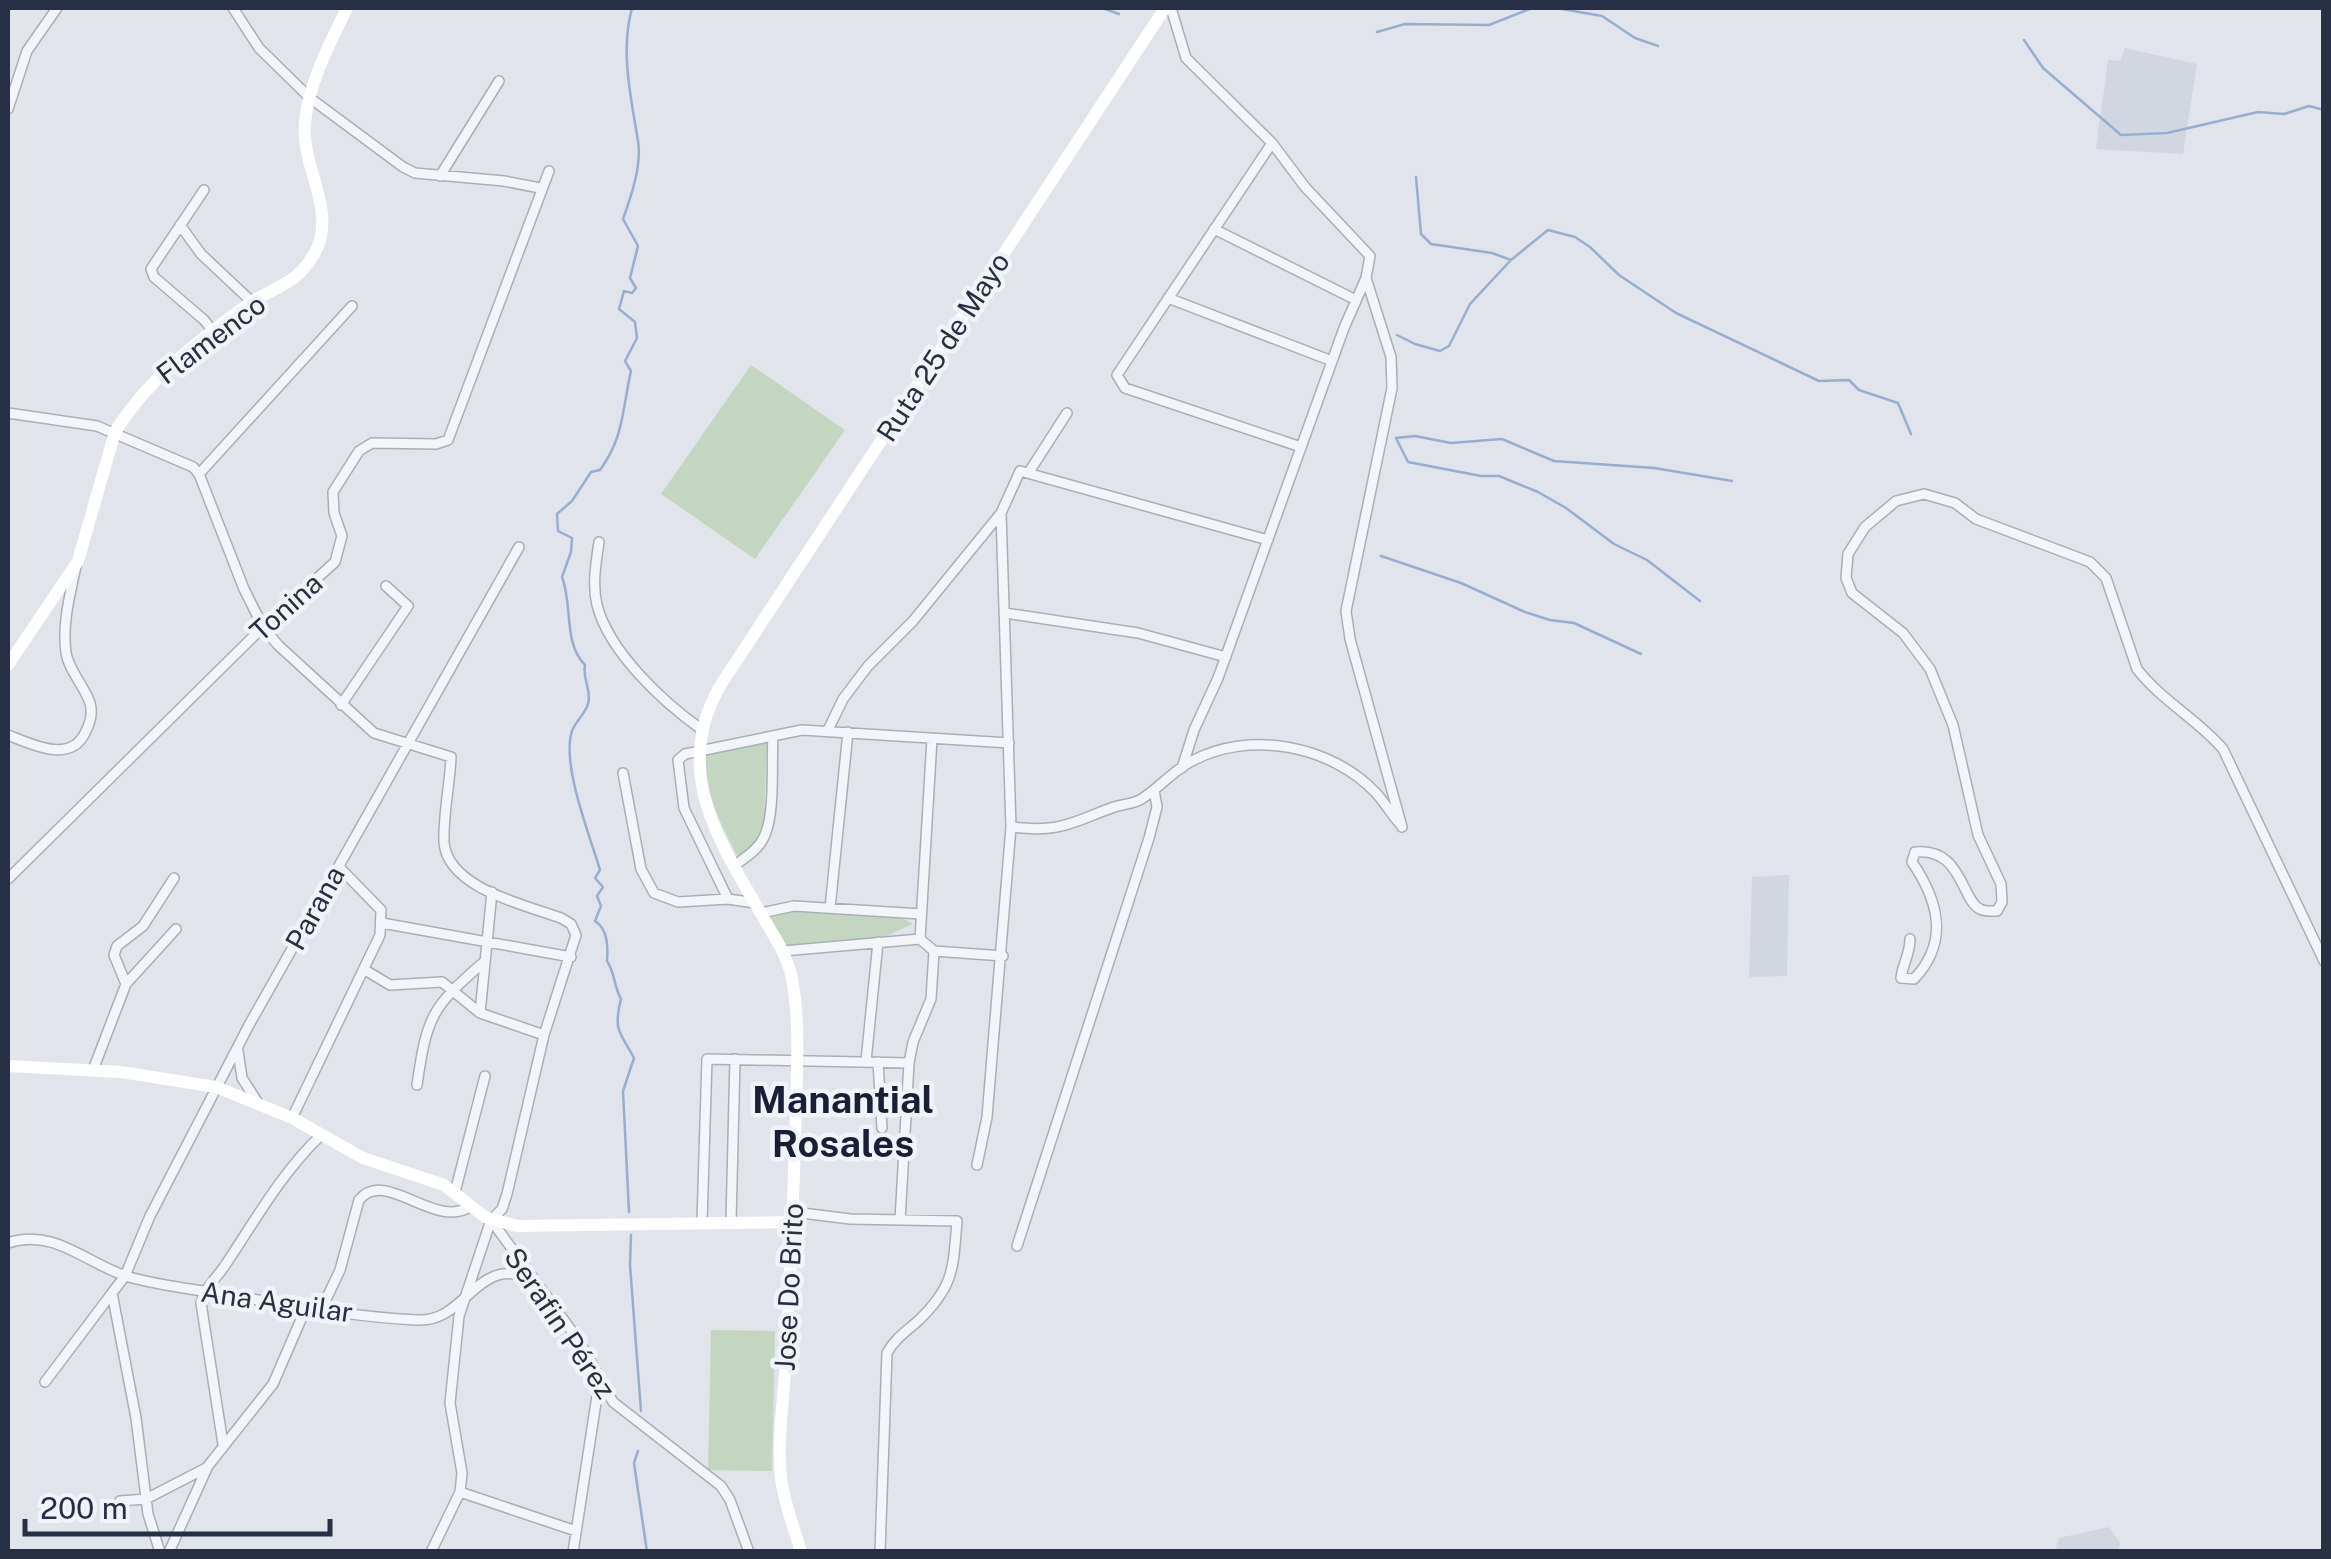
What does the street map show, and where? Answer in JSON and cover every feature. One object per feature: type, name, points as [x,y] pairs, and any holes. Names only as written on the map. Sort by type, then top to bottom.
[{"type":"main road","name":"Flamenco","points":[[8,664],[78,561],[116,432],[138,399],[158,376],[213,331],[252,302],[290,281],[313,257],[324,222],[304,136],[310,98],[347,8]]},
{"type":"main road","name":"Ruta 25 de Mayo","points":[[720,686],[1168,8]]},
{"type":"main road","name":"Jose Do Brito","points":[[720,686],[701,729],[700,777],[708,810],[734,866],[783,951],[795,998],[798,1060],[794,1216],[781,1475],[801,1552]]},
{"type":"main road","points":[[8,1066],[93,1070],[216,1087],[292,1118],[363,1158],[417,1173],[455,1192],[490,1220],[517,1226],[731,1222],[794,1216]]},
{"type":"street","points":[[8,109],[27,51],[58,8]]},
{"type":"street","points":[[233,8],[259,48],[310,98],[414,173],[540,188]]},
{"type":"street","points":[[1168,8],[1186,58],[1272,143],[1325,210],[1370,256],[1366,278],[1182,768]]},
{"type":"street","points":[[440,176],[499,80]]},
{"type":"street","points":[[1272,143],[1117,375],[1125,388],[1301,448]]},
{"type":"street","name":"Tonina","points":[[8,878],[263,627],[336,562],[342,536],[332,492],[359,452],[372,443],[436,444],[448,440],[549,171]]},
{"type":"street","points":[[204,190],[150,270],[213,331]]},
{"type":"street","points":[[180,224],[200,254],[252,302]]},
{"type":"street","points":[[1214,229],[1356,300]]},
{"type":"street","points":[[1012,827],[1044,831],[1061,828],[1140,801],[1182,768],[1221,748],[1270,744],[1298,749],[1355,776],[1375,792],[1402,827],[1350,639],[1346,611],[1392,388],[1391,357],[1366,278]]},
{"type":"street","points":[[1168,298],[1332,361]]},
{"type":"street","points":[[199,474],[352,306]]},
{"type":"street","points":[[8,413],[84,423],[116,432],[178,460],[199,474],[263,627],[374,733],[451,756],[446,851],[451,865],[480,889],[571,924],[576,935],[544,1035],[502,1209],[490,1220],[459,1316],[450,1403],[462,1473],[460,1492],[431,1552]]},
{"type":"street","points":[[1028,472],[1067,414]]},
{"type":"street","points":[[828,730],[843,698],[868,666],[914,621],[1001,514],[1020,471],[1268,540]]},
{"type":"street","points":[[1910,939],[1910,954],[1903,964],[1901,978],[1914,979],[1925,967],[1938,922],[1929,886],[1912,862],[1915,852],[1938,856],[1954,869],[1966,884],[1972,902],[1982,911],[1997,911],[2002,902],[2000,884],[1978,834],[1952,725],[1930,669],[1903,633],[1852,593],[1846,578],[1848,554],[1865,527],[1896,501],[1924,494],[1955,503],[1976,519],[2090,562],[2106,578],[2138,669],[2147,682],[2209,732],[2223,749],[2324,961]]},
{"type":"street","points":[[977,1165],[987,1116],[1012,827],[1001,514]]},
{"type":"street","points":[[599,542],[594,576],[596,603],[605,628],[644,679],[701,729]]},
{"type":"street","name":"Parana","points":[[45,1382],[125,1276],[150,1216],[238,1045],[519,548]]},
{"type":"street","points":[[8,735],[42,748],[64,750],[81,741],[90,722],[88,699],[67,658],[65,641],[66,613],[78,561]]},
{"type":"street","points":[[341,704],[408,606],[386,586]]},
{"type":"street","points":[[1005,613],[1138,633],[1226,657]]},
{"type":"street","points":[[728,899],[684,808],[678,760],[685,754],[773,736],[828,730],[1009,743]]},
{"type":"street","points":[[830,908],[848,732]]},
{"type":"street","points":[[734,866],[755,850],[769,822],[773,736]]},
{"type":"street","points":[[920,939],[932,739]]},
{"type":"street","points":[[622,773],[641,869],[654,893],[678,902],[728,899],[758,908],[794,906],[921,914]]},
{"type":"street","points":[[1016,1246],[1149,838],[1157,807],[1154,790]]},
{"type":"street","points":[[292,1118],[380,935],[381,910],[339,866]]},
{"type":"street","points":[[126,984],[114,955],[117,946],[143,926],[174,878]]},
{"type":"street","points":[[480,1014],[492,891]]},
{"type":"street","points":[[382,923],[571,957]]},
{"type":"street","points":[[93,1070],[126,984],[176,929]]},
{"type":"street","points":[[783,951],[920,939],[934,951],[1003,956]]},
{"type":"street","points":[[866,1061],[878,942]]},
{"type":"street","points":[[900,1220],[909,1063],[913,1042],[931,999],[934,951]]},
{"type":"street","points":[[417,1085],[430,1022],[452,988],[486,961]]},
{"type":"street","points":[[364,970],[390,985],[442,982],[480,1014],[544,1035]]},
{"type":"street","points":[[238,1045],[237,1062],[242,1078],[258,1102]]},
{"type":"street","points":[[702,1222],[706,1059],[909,1063]]},
{"type":"street","points":[[731,1222],[736,1059]]},
{"type":"street","points":[[878,1062],[882,1128]]},
{"type":"street","points":[[455,1192],[484,1076]]},
{"type":"street","points":[[223,1444],[201,1303],[204,1291],[218,1276],[278,1183],[320,1136]]},
{"type":"street","points":[[321,1310],[340,1270],[360,1200],[366,1192],[380,1189],[456,1214],[472,1206]]},
{"type":"street","points":[[794,1216],[956,1220],[952,1276],[943,1292],[919,1320],[894,1340],[886,1353],[880,1552]]},
{"type":"street","name":"Serafin Pérez","points":[[490,1220],[579,1341],[621,1410],[721,1486],[749,1552]]},
{"type":"street","name":"Ana Aguilar","points":[[11,1242],[35,1239],[59,1244],[125,1276],[306,1308],[421,1320],[444,1315],[489,1276],[514,1273],[531,1279]]},
{"type":"street","points":[[112,1293],[136,1418],[146,1499],[160,1552]]},
{"type":"street","points":[[169,1552],[208,1466],[272,1384],[306,1308]]},
{"type":"street","points":[[573,1552],[598,1396],[594,1369]]},
{"type":"street","points":[[120,1501],[146,1499],[208,1466]]},
{"type":"street","points":[[460,1492],[576,1531]]},
{"type":"shaded area","points":[[2125,48],[2197,64],[2183,154],[2096,149],[2108,60],[2120,61]]},
{"type":"shaded area","points":[[1789,875],[1787,976],[1749,977],[1752,877]]},
{"type":"shaded area","points":[[2109,1527],[2120,1543],[2118,1551],[2055,1551],[2059,1538]]},
{"type":"green space","points":[[751,365],[845,430],[755,559],[661,494]]},
{"type":"green space","points":[[767,737],[764,824],[754,843],[738,857],[710,795],[704,754]]},
{"type":"green space","points":[[795,910],[902,918],[913,924],[881,938],[788,947],[768,916]]},
{"type":"green space","points":[[711,1330],[775,1331],[772,1471],[708,1470]]},
{"type":"waterway","points":[[629,1212],[623,1091],[634,1058],[619,1031],[621,999],[607,961],[605,933],[595,921],[601,906],[597,896],[603,887],[595,878],[600,870],[570,762],[572,731],[587,708],[589,694],[585,665],[571,635],[562,577],[572,538],[558,531],[557,514],[572,501],[591,472],[600,470],[614,446],[631,371],[625,361],[637,338],[635,322],[619,309],[624,291],[632,293],[636,288],[630,278],[638,246],[623,219],[638,160],[627,58],[632,8]]},
{"type":"waterway","points":[[1102,8],[1119,14]]},
{"type":"waterway","points":[[1377,32],[1405,24],[1489,25],[1532,8]]},
{"type":"waterway","points":[[1556,8],[1602,16],[1635,38],[1658,46]]},
{"type":"waterway","points":[[2024,40],[2043,68],[2121,135],[2167,133],[2258,112],[2284,114],[2309,106],[2324,110]]},
{"type":"waterway","points":[[1416,177],[1421,234],[1431,244],[1492,253],[1511,260],[1548,230],[1575,237],[1619,275],[1676,313],[1819,381],[1849,380],[1859,390],[1898,403],[1911,434]]},
{"type":"waterway","points":[[1397,335],[1440,351],[1449,346],[1470,304],[1510,261]]},
{"type":"waterway","points":[[1700,601],[1647,560],[1614,544],[1538,492],[1499,476],[1408,462],[1396,438],[1415,436],[1451,443],[1502,439],[1554,461],[1654,468],[1732,481]]},
{"type":"waterway","points":[[1381,556],[1461,583],[1525,612],[1574,623],[1641,654]]},
{"type":"waterway","points":[[631,1235],[641,1411]]},
{"type":"waterway","points":[[638,1451],[634,1463],[647,1552]]},
{"type":"district","name":"Manantial Rosales","points":[[843,1122]]}]
